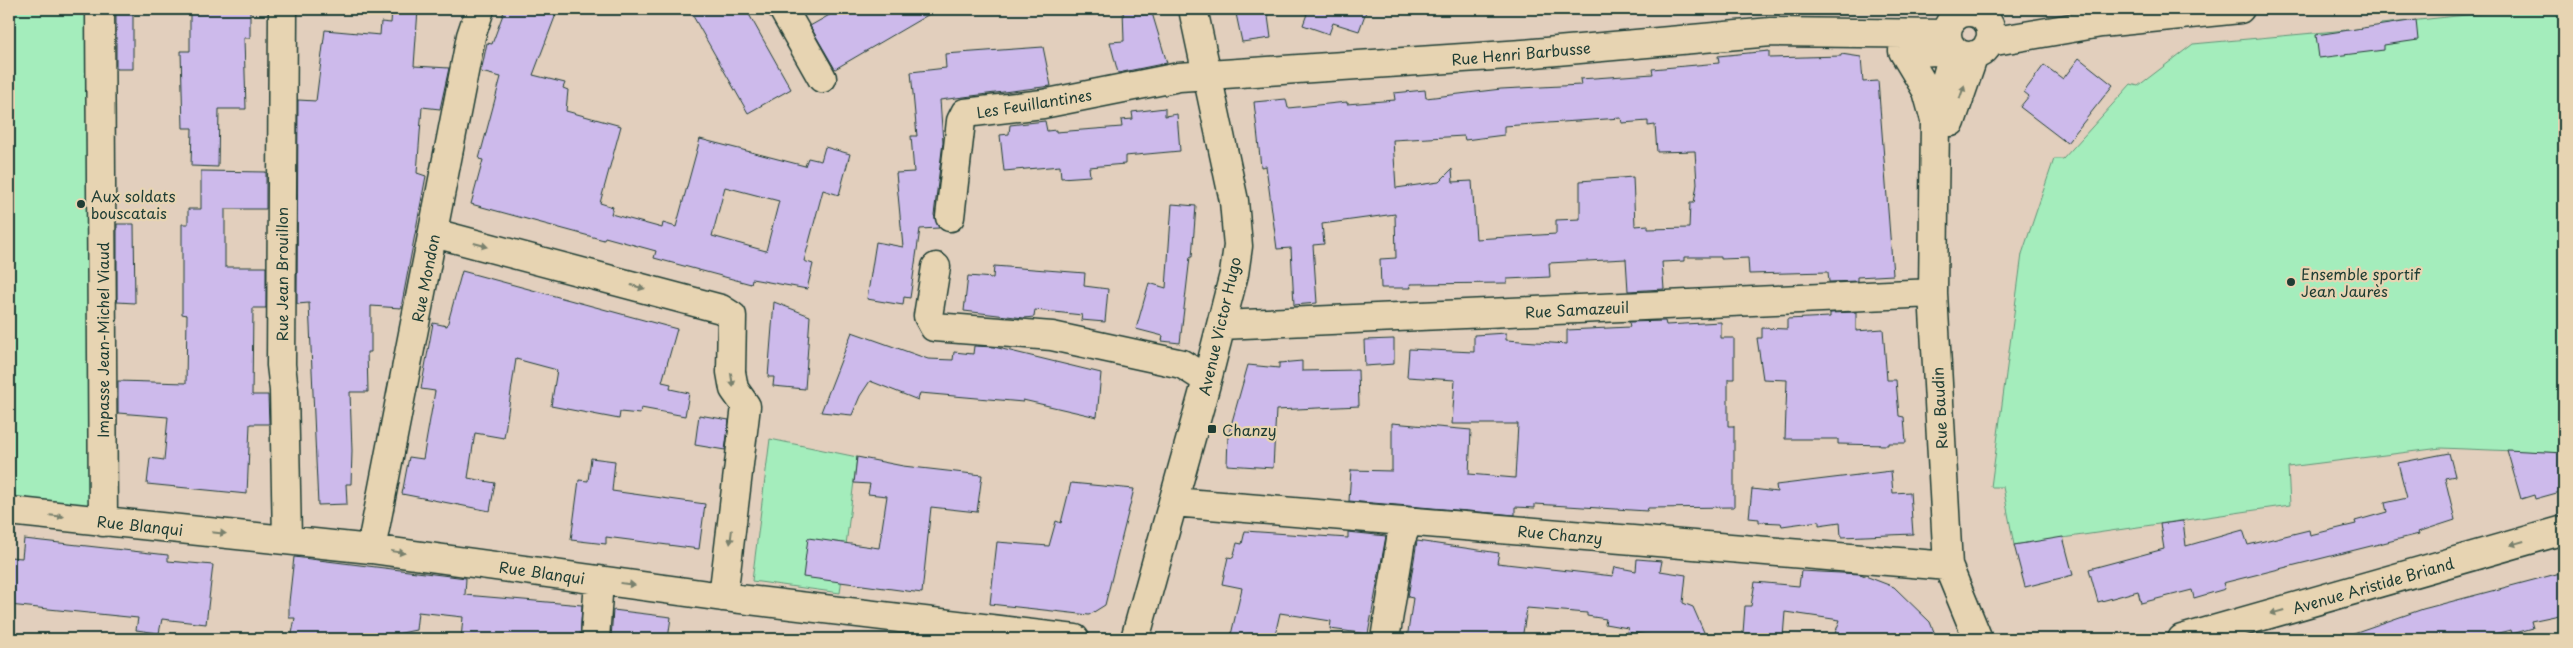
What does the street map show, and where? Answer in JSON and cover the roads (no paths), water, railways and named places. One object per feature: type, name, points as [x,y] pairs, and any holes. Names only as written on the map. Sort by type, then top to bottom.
[{"type":"street","name":"Impasse Jean-Michel Viaud","points":[[100,9],[103,522]]},
{"type":"street","name":"Rue Jean Brouillon","points":[[283,9],[281,365],[284,390],[287,539]]},
{"type":"street","name":"Rue Mondon","points":[[371,548],[471,36],[480,9]]},
{"type":"street","points":[[784,9],[822,78]]},
{"type":"street","name":"Avenue Victor Hugo","points":[[1135,639],[1207,380],[1234,274],[1238,246],[1234,201],[1193,9]]},
{"type":"street","points":[[1971,28],[2101,24],[2240,9]]},
{"type":"street","name":"Rue Henri Barbusse","points":[[1207,76],[1523,54],[1752,33],[1834,33],[1971,28]]},
{"type":"street","name":"Rue Henri Barbusse","points":[[1834,33],[1902,51],[1971,28]]},
{"type":"street","name":"Rue Baudin","points":[[1971,28],[1935,120],[1933,293],[1948,566],[1978,639]]},
{"type":"street","name":"Rue Baudin","points":[[1935,171],[1971,28]]},
{"type":"street","points":[[1902,51],[1927,91],[1935,120]]},
{"type":"street","name":"Les Feuillantines","points":[[950,217],[961,121],[965,113],[1043,104],[1179,78],[1207,76]]},
{"type":"street","points":[[434,233],[721,309],[732,316],[731,372],[734,389],[746,406],[723,597]]},
{"type":"street","points":[[936,266],[928,316],[934,327],[1052,336],[1182,364],[1207,380]]},
{"type":"street","name":"Rue Samazeuil","points":[[1221,325],[1933,293]]},
{"type":"street","name":"Rue Chanzy","points":[[1173,502],[1948,566]]},
{"type":"street","name":"Rue Blanqui","points":[[9,511],[371,548],[723,597],[1076,639]]},
{"type":"street","points":[[1385,639],[1401,539],[1408,522]]},
{"type":"street","name":"Avenue Aristide Briand","points":[[2182,639],[2564,530]]},
{"type":"street","points":[[596,639],[599,580]]},
{"type":"place","name":"Aux soldats bouscatais","points":[[81,204]]},
{"type":"place","name":"Ensemble sportif Jean Jaurès","points":[[2291,282]]},
{"type":"place","name":"Chanzy","points":[[1212,429]]}]
